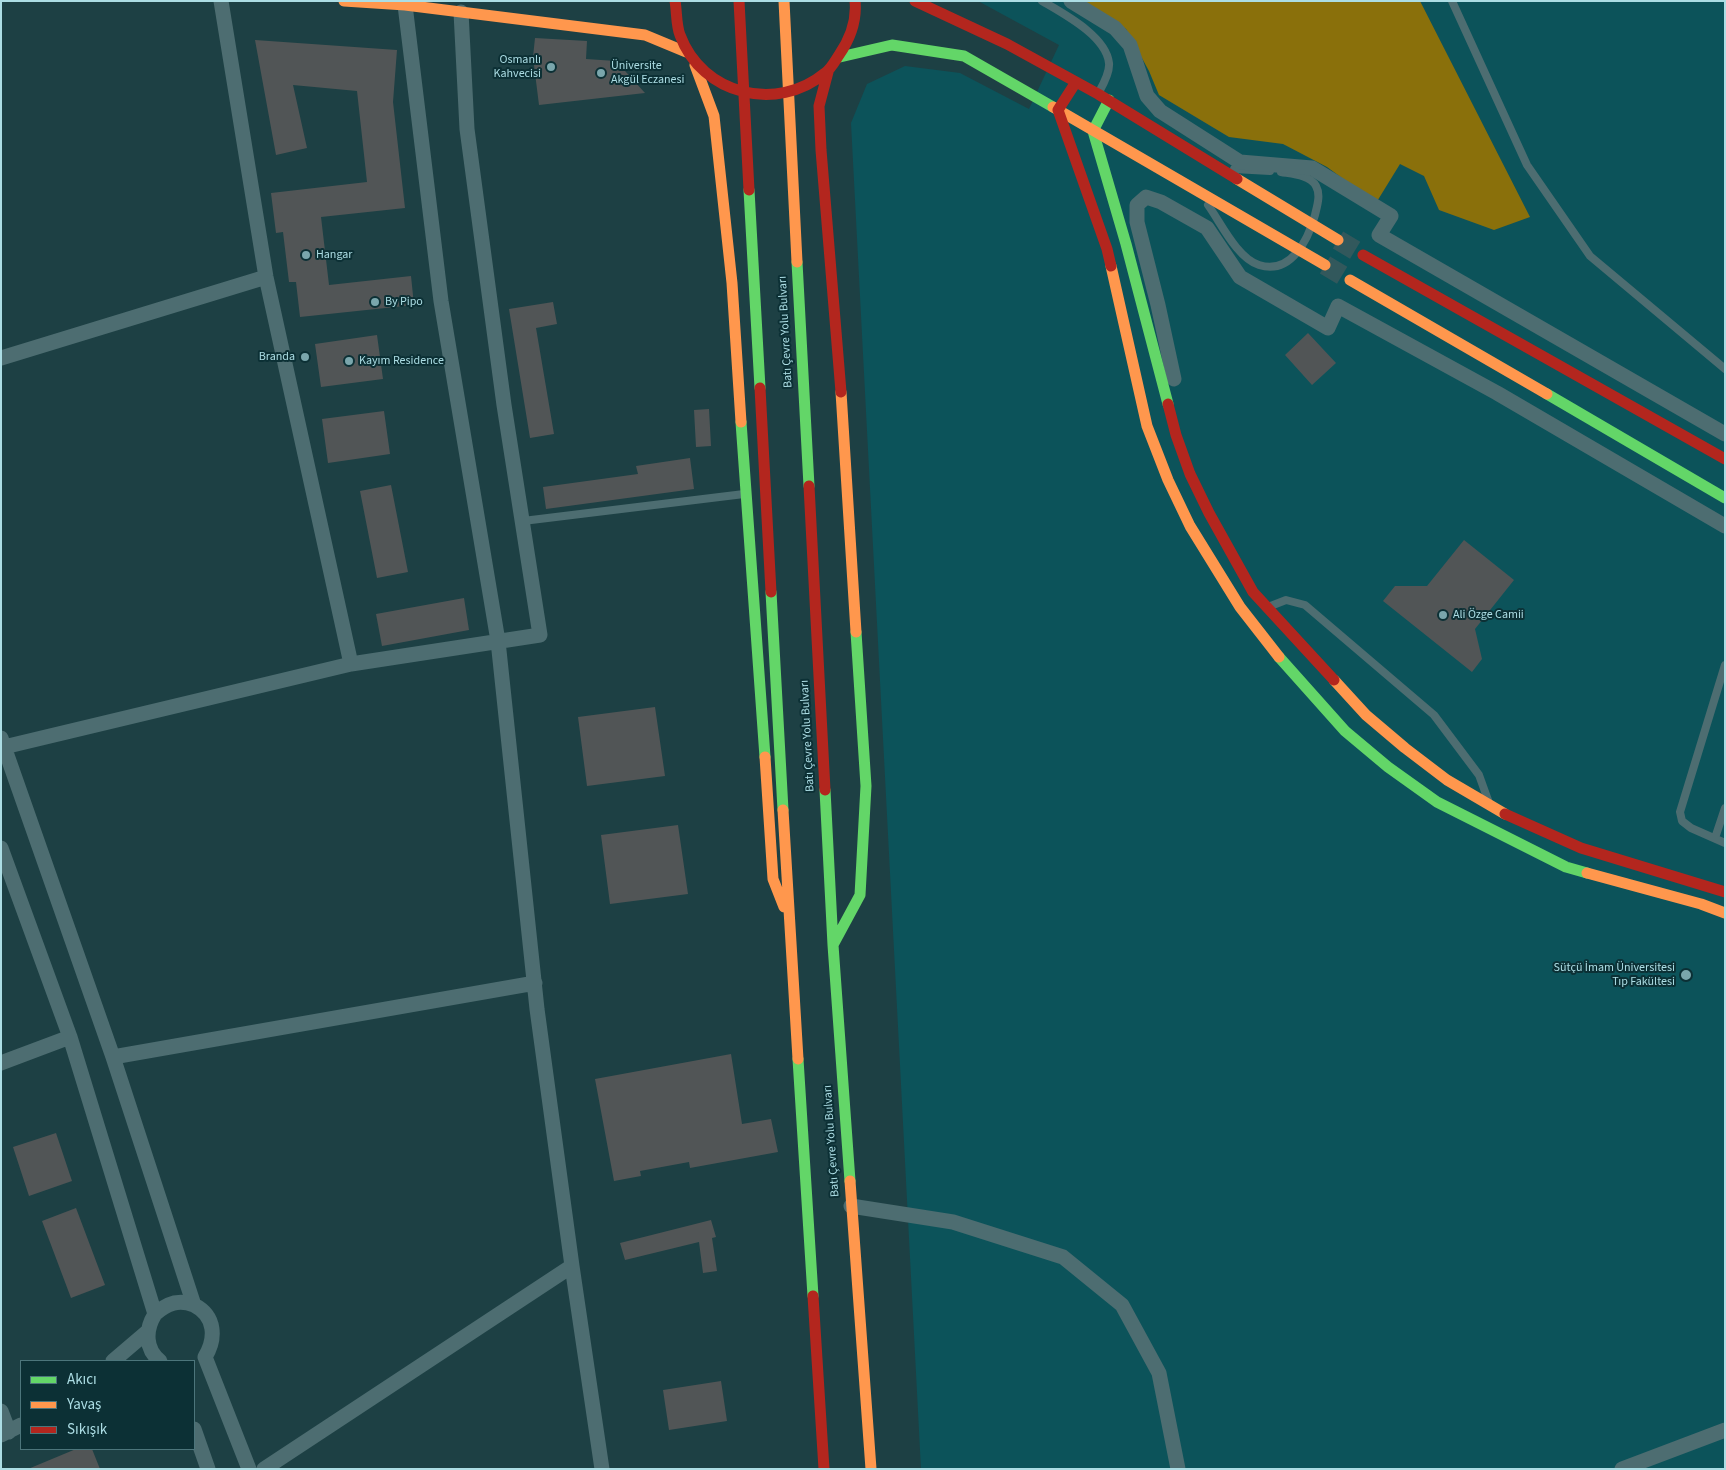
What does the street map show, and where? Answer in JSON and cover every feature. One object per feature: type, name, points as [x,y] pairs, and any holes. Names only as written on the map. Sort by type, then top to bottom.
[{"type":"main road","points":[[344,1],[405,5],[645,34],[686,52]]},
{"type":"main road","points":[[675,1],[674,13],[678,33],[686,52],[696,65],[718,84],[746,95],[775,96],[804,88],[828,72],[840,57],[852,34],[856,8],[855,1]]},
{"type":"main road","points":[[739,1],[789,921],[824,1469]]},
{"type":"main road","name":"Batı Çevre Yolu Bulvarı","points":[[784,1],[832,945],[871,1469]]},
{"type":"main road","points":[[915,1],[1007,44],[1109,100],[1338,240]]},
{"type":"main road","points":[[840,57],[892,45],[964,56],[1325,265]]},
{"type":"main road","points":[[696,65],[714,116],[732,283],[745,494],[761,685],[773,879],[789,921]]},
{"type":"main road","points":[[828,72],[819,106],[821,150],[843,421],[866,786],[860,895],[832,945]]},
{"type":"main road","points":[[1058,110],[1076,82]]},
{"type":"main road","points":[[1109,100],[1093,130],[1126,244],[1176,435],[1190,474],[1208,513],[1249,584],[1258,613],[1290,671],[1346,731],[1388,767],[1436,802],[1566,867],[1701,904],[1725,913]]},
{"type":"main road","points":[[1058,110],[1107,249],[1147,426],[1168,480],[1190,526],[1240,607],[1258,613],[1366,715],[1447,780],[1514,819],[1581,848],[1725,892]]},
{"type":"main road","points":[[1363,255],[1725,460]]},
{"type":"main road","points":[[1350,280],[1725,498]]},
{"type":"street","points":[[221,1],[266,277],[351,664]]},
{"type":"street","points":[[1071,1],[1114,28],[1130,45],[1147,96],[1160,111],[1240,162],[1312,168],[1390,216],[1379,235],[1725,434]]},
{"type":"street","points":[[405,5],[441,302],[498,641],[535,983],[572,1266],[602,1469]]},
{"type":"street","points":[[194,1305],[113,1057],[3,742],[351,664],[540,635],[504,405],[467,129],[461,12]]},
{"type":"street","points":[[1174,379],[1158,305],[1136,222],[1137,205],[1146,197],[1161,202],[1207,228],[1240,276],[1328,328],[1338,306],[1497,393],[1725,526]]},
{"type":"street","points":[[1,358],[266,277]]},
{"type":"street","points":[[1,848],[70,1037],[154,1314]]},
{"type":"street","points":[[113,1057],[535,983]]},
{"type":"street","points":[[1,1063],[70,1037]]},
{"type":"street","points":[[851,1206],[953,1222],[1063,1257],[1071,1263],[1122,1305],[1159,1373],[1178,1469]]},
{"type":"street","points":[[264,1469],[572,1266]]},
{"type":"street","points":[[159,1360],[151,1351],[148,1342],[147,1332],[154,1314],[170,1303],[187,1302],[207,1315],[212,1325],[214,1336],[211,1348],[199,1361],[249,1469]]},
{"type":"street","points":[[114,1360],[147,1332]]},
{"type":"street","points":[[1,1411],[10,1431]]},
{"type":"street","points":[[1622,1469],[1725,1430]]},
{"type":"street","points":[[195,1432],[208,1469]]},
{"type":"lane","points":[[1042,1],[1065,14],[1102,43],[1110,64],[1098,94]]},
{"type":"lane","points":[[1452,1],[1527,165],[1590,256],[1725,369]]},
{"type":"lane","points":[[1200,193],[1227,234],[1250,260],[1259,265],[1271,267],[1291,259],[1299,251],[1312,225],[1318,204],[1318,193],[1315,184],[1307,178],[1275,171],[1219,168]]},
{"type":"lane","points":[[523,521],[745,494]]},
{"type":"lane","points":[[1258,613],[1286,600],[1305,605],[1434,715],[1479,775],[1490,805]]},
{"type":"lane","points":[[1725,665],[1680,812],[1682,821],[1691,828],[1725,843]]},
{"type":"lane","points":[[1715,838],[1725,808]]},
{"type":"shaded area","points":[[978,1],[1725,1],[1725,1469],[921,1469],[851,123],[867,84],[905,66],[960,73],[1029,109],[1059,45]]},
{"type":"shaded area","points":[[1081,1],[1420,1],[1530,217],[1494,230],[1439,210],[1424,176],[1400,164],[1376,203],[1327,167],[1283,144],[1229,137],[1159,95],[1149,71],[1126,29]]},
{"type":"building","points":[[535,38],[587,41],[586,59],[616,61],[645,93],[539,105],[533,57]]},
{"type":"building","points":[[255,40],[397,50],[393,102],[405,208],[321,217],[329,285],[411,276],[414,305],[300,317],[296,282],[289,282],[283,232],[276,233],[271,193],[367,182],[357,91],[293,85],[307,148],[276,155]]},
{"type":"building","points":[[553,302],[557,324],[536,328],[554,434],[530,438],[509,309]]},
{"type":"building","points":[[1308,333],[1336,363],[1312,385],[1285,355]]},
{"type":"building","name":"Kayım Residence","points":[[377,335],[383,379],[321,387],[315,344]]},
{"type":"building","points":[[709,409],[711,446],[696,447],[694,410]]},
{"type":"building","points":[[384,411],[390,454],[328,463],[322,419]]},
{"type":"building","points":[[690,458],[694,489],[546,509],[543,487],[638,474],[636,466]]},
{"type":"building","points":[[391,485],[408,572],[377,578],[360,491]]},
{"type":"building","name":"Ali Özge Camii","points":[[1464,540],[1514,580],[1475,629],[1482,659],[1472,672],[1383,601],[1395,586],[1427,586]]},
{"type":"building","points":[[464,598],[469,630],[382,646],[376,614]]},
{"type":"building","points":[[655,707],[665,776],[587,786],[578,717]]},
{"type":"building","points":[[678,825],[688,894],[610,904],[601,835]]},
{"type":"building","points":[[731,1054],[742,1124],[771,1119],[778,1152],[690,1168],[689,1162],[640,1171],[641,1176],[614,1181],[595,1079]]},
{"type":"building","points":[[56,1133],[72,1181],[29,1196],[13,1147]]},
{"type":"building","points":[[76,1208],[105,1285],[71,1298],[42,1221]]},
{"type":"building","points":[[711,1220],[716,1237],[712,1238],[717,1271],[703,1273],[699,1242],[625,1260],[620,1243]]},
{"type":"building","points":[[721,1381],[727,1421],[669,1430],[663,1390]]},
{"type":"building","points":[[74,1450],[92,1450],[100,1469],[28,1469]]},
{"type":"tunnel","points":[[1338,240],[1363,255]]},
{"type":"tunnel","points":[[1325,265],[1350,280]]},
{"type":"traffic: fast","points":[[840,57],[892,45],[964,56],[1053,107]]},
{"type":"traffic: fast","points":[[1109,100],[1093,131],[1126,244],[1168,404]]},
{"type":"traffic: fast","points":[[749,190],[760,388]]},
{"type":"traffic: fast","points":[[797,262],[809,486]]},
{"type":"traffic: fast","points":[[1547,394],[1725,498]]},
{"type":"traffic: fast","points":[[741,422],[765,757]]},
{"type":"traffic: fast","points":[[771,592],[783,810]]},
{"type":"traffic: fast","points":[[833,945],[860,895],[866,786],[856,632]]},
{"type":"traffic: fast","points":[[1279,657],[1345,731],[1388,767],[1437,802],[1566,867],[1587,873]]},
{"type":"traffic: fast","points":[[825,790],[833,945],[850,1181]]},
{"type":"traffic: fast","points":[[798,1059],[813,1296]]},
{"type":"traffic: slow","points":[[344,1],[405,5],[645,35],[686,52]]},
{"type":"traffic: slow","points":[[784,1],[797,262]]},
{"type":"traffic: slow","points":[[695,65],[714,116],[732,283],[741,422]]},
{"type":"traffic: slow","points":[[1053,107],[1325,265]]},
{"type":"traffic: slow","points":[[1237,179],[1338,240]]},
{"type":"traffic: slow","points":[[1111,266],[1147,426],[1168,480],[1190,526],[1240,607],[1279,657]]},
{"type":"traffic: slow","points":[[1350,280],[1547,394]]},
{"type":"traffic: slow","points":[[841,392],[856,632]]},
{"type":"traffic: slow","points":[[1334,680],[1366,715],[1405,748],[1447,780],[1505,814]]},
{"type":"traffic: slow","points":[[765,757],[773,879],[784,907]]},
{"type":"traffic: slow","points":[[783,810],[798,1059]]},
{"type":"traffic: slow","points":[[1587,873],[1701,904],[1725,913]]},
{"type":"traffic: slow","points":[[850,1181],[871,1469]]},
{"type":"traffic: jam","points":[[675,1],[680,35],[691,56],[705,72],[723,84],[743,92],[764,94],[785,92],[806,85],[825,73],[833,65],[843,49],[854,23],[855,1]]},
{"type":"traffic: jam","points":[[739,1],[749,190]]},
{"type":"traffic: jam","points":[[915,1],[1007,44],[1098,94],[1237,179]]},
{"type":"traffic: jam","points":[[828,72],[819,106],[841,392]]},
{"type":"traffic: jam","points":[[1076,82],[1058,110],[1107,249],[1111,266]]},
{"type":"traffic: jam","points":[[1363,255],[1725,459]]},
{"type":"traffic: jam","points":[[760,388],[771,592]]},
{"type":"traffic: jam","points":[[1168,404],[1176,435],[1190,474],[1209,513],[1253,592],[1334,680]]},
{"type":"traffic: jam","points":[[809,486],[825,790]]},
{"type":"traffic: jam","points":[[1505,814],[1581,848],[1725,892]]},
{"type":"traffic: jam","points":[[813,1296],[824,1469]]},
{"type":"place","name":"Osmanlı Kahvecisi","points":[[551,67]]},
{"type":"place","name":"Üniversite Akgül Eczanesi","points":[[601,73]]},
{"type":"place","name":"Hangar","points":[[306,255]]},
{"type":"place","name":"By Pipo","points":[[375,302]]},
{"type":"place","name":"Branda","points":[[305,357]]},
{"type":"place","name":"Kayım Residence","points":[[349,361]]},
{"type":"place","name":"Ali Özge Camii","points":[[1443,615]]},
{"type":"place","name":"Sütçü İmam Üniversitesi Tıp Fakültesi","points":[[1686,975]]}]
